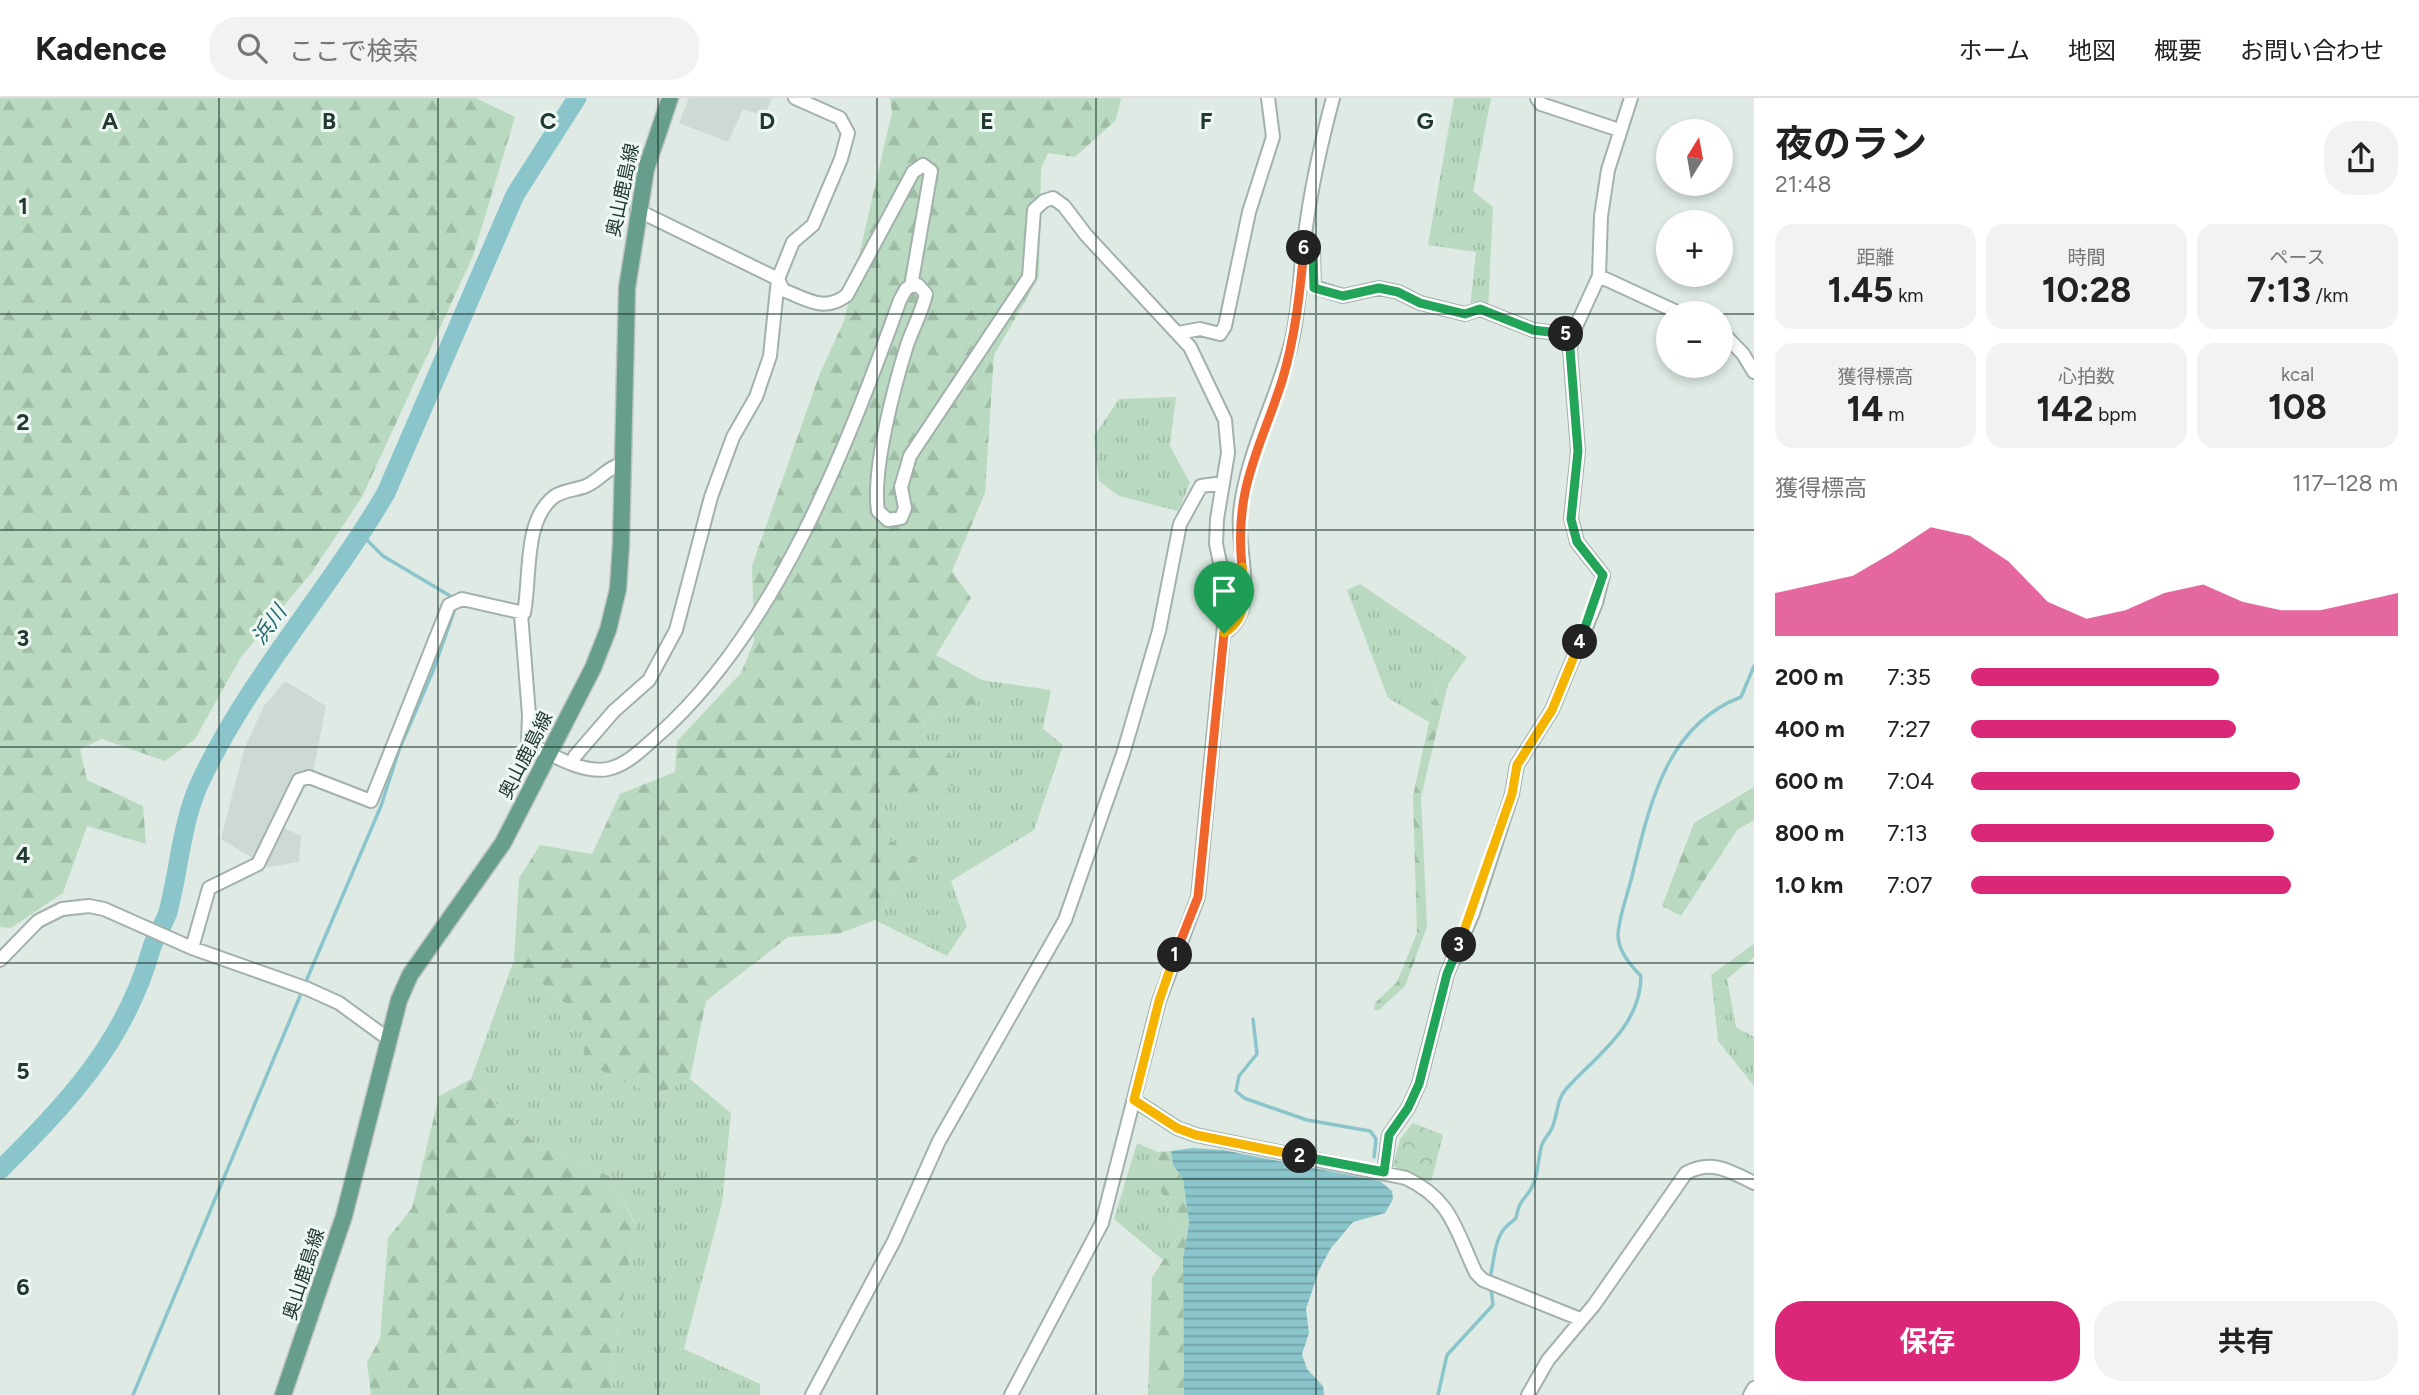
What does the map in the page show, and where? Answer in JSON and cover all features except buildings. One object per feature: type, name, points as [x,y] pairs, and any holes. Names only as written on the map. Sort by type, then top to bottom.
[{"type":"main road","name":"奥山鹿島線","points":[[283,1395],[344,1216],[387,1038],[410,975],[496,853],[593,668],[614,603],[621,544],[627,288],[637,210],[655,136],[670,98]]},
{"type":"street","points":[[573,762],[575,756],[614,711],[649,680],[667,650],[716,485],[733,437],[756,397],[770,356],[778,279],[793,242],[813,225],[841,159],[848,133],[840,118],[795,98]]},
{"type":"street","points":[[1178,332],[1200,329],[1220,334],[1226,326],[1249,212],[1273,137],[1268,98]]},
{"type":"street","points":[[1224,633],[1235,626],[1245,600],[1239,541],[1240,513],[1247,476],[1282,379],[1293,335],[1304,237],[1316,164],[1333,98]]},
{"type":"street","points":[[1537,98],[1541,104],[1619,130]]},
{"type":"street","points":[[1384,1172],[1389,1135],[1408,1108],[1419,1084],[1447,974],[1473,913],[1512,794],[1517,765],[1552,710],[1596,603],[1603,575],[1577,542],[1571,519],[1578,451],[1570,349],[1572,335],[1599,276],[1601,216],[1608,170],[1631,98]]},
{"type":"street","points":[[622,464],[609,467],[596,481],[555,496],[542,509],[536,520],[530,583],[522,614],[529,715],[527,740],[550,754],[595,769],[618,766],[674,721],[716,676],[782,574],[865,399],[900,300],[911,286],[932,180],[931,171],[923,165],[913,172],[847,295],[835,305],[826,305],[783,290],[778,279],[637,210]]},
{"type":"street","points":[[911,286],[918,285],[926,294],[908,344],[888,418],[877,506],[881,516],[888,520],[901,518],[905,508],[901,487],[910,456],[1029,277],[1034,210],[1044,201],[1053,198],[1064,206],[1086,235],[1190,347],[1225,420],[1228,453],[1217,519],[1216,544],[1227,595],[1198,897],[1169,969],[1102,1223],[1011,1395]]},
{"type":"street","points":[[1304,237],[1313,250],[1314,288],[1343,296],[1379,288],[1453,312],[1465,314],[1480,309],[1533,330],[1572,335]]},
{"type":"street","points":[[1599,276],[1656,302]]},
{"type":"street","points":[[1733,342],[1754,372]]},
{"type":"street","points":[[812,1395],[894,1241],[939,1141],[1065,920],[1124,754],[1159,631],[1180,524],[1201,486],[1223,483]]},
{"type":"street","points":[[190,947],[209,888],[258,864],[299,780],[309,777],[371,802],[454,601],[522,614]]},
{"type":"street","points":[[0,960],[38,921],[62,909],[97,907],[190,947],[339,1003],[387,1038]]},
{"type":"street","points":[[1134,1100],[1177,1128],[1196,1135],[1384,1172],[1428,1189],[1442,1202],[1476,1273],[1488,1281],[1580,1319]]},
{"type":"street","points":[[1528,1395],[1548,1360],[1580,1325],[1580,1319],[1594,1305],[1686,1173],[1708,1165],[1721,1167],[1754,1184]]},
{"type":"street","points":[[1750,1395],[1754,1388]]},
{"type":"shaded area","points":[[689,98],[772,98],[764,116],[743,109],[728,142],[679,123]]},
{"type":"shaded area","points":[[285,681],[326,706],[313,773],[284,828],[301,836],[299,862],[267,867],[221,839],[244,749],[264,706]]},
{"type":"green space","points":[[0,98],[476,98],[515,117],[473,256],[362,497],[312,572],[241,657],[195,739],[165,761],[102,739],[80,749],[87,780],[143,806],[146,844],[87,826],[63,893],[11,928],[0,927]]},
{"type":"green space","points":[[890,98],[1121,98],[1116,120],[1075,157],[1048,153],[1041,169],[1039,277],[994,355],[985,493],[952,571],[971,598],[936,655],[982,680],[990,698],[923,722],[926,744],[956,759],[955,785],[886,796],[881,834],[917,858],[875,920],[838,934],[788,937],[706,1001],[690,1079],[655,1096],[584,1062],[583,1018],[514,960],[519,878],[540,845],[592,854],[620,794],[675,772],[677,741],[741,673],[754,642],[752,566],[820,373],[844,321],[892,112]]},
{"type":"green space","points":[[1454,98],[1491,98],[1473,191],[1493,207],[1488,310],[1470,308],[1476,252],[1428,245]]},
{"type":"green space","points":[[1176,397],[1170,446],[1190,483],[1178,511],[1119,496],[1099,481],[1094,436],[1119,399]]},
{"type":"green space","points":[[1360,584],[1463,654],[1438,681],[1429,722],[1388,698],[1347,590]]},
{"type":"green space","points":[[1463,654],[1467,657],[1448,684],[1421,797],[1427,927],[1405,986],[1379,1010],[1374,1010],[1375,1003],[1397,982],[1417,933],[1413,796],[1438,681]]},
{"type":"green space","points":[[982,680],[1051,690],[1043,729],[1063,745],[1034,830],[951,881],[967,926],[947,956],[875,920],[917,858],[880,834],[886,796],[926,744],[923,722],[989,698]]},
{"type":"green space","points":[[1754,787],[1754,820],[1737,830],[1681,916],[1662,906],[1694,823]]},
{"type":"green space","points":[[1754,944],[1754,957],[1727,979],[1736,1027],[1754,1037],[1754,1086],[1718,1041],[1711,975]]},
{"type":"green space","points":[[514,960],[583,1018],[655,1096],[690,1079],[731,1113],[722,1203],[684,1349],[760,1384],[760,1395],[615,1395],[610,1372],[636,1224],[609,1176],[537,1145],[471,1079]]},
{"type":"green space","points":[[471,1079],[537,1145],[609,1176],[636,1225],[610,1372],[615,1395],[371,1395],[367,1362],[380,1339],[388,1238],[412,1208],[439,1096]]},
{"type":"green space","points":[[1413,1123],[1443,1135],[1431,1182],[1393,1166],[1400,1139]]},
{"type":"green space","points":[[1137,1143],[1158,1152],[1159,1187],[1180,1233],[1163,1260],[1114,1219]]},
{"type":"green space","points":[[1171,1151],[1173,1165],[1183,1179],[1189,1223],[1183,1258],[1184,1395],[1148,1395],[1152,1278],[1180,1233],[1159,1187],[1158,1152]]},
{"type":"water","points":[[1192,1148],[1223,1150],[1380,1181],[1392,1191],[1393,1199],[1385,1213],[1353,1222],[1331,1248],[1319,1270],[1306,1309],[1309,1333],[1302,1354],[1307,1369],[1323,1386],[1324,1395],[1184,1395],[1183,1258],[1189,1223],[1183,1179],[1173,1165],[1171,1151]]},
{"type":"waterway","name":"浜川","points":[[0,1170],[70,1096],[109,1043],[125,1015],[140,984],[154,940],[168,912],[185,827],[202,778],[222,740],[267,668],[340,565],[386,493],[515,195],[577,98]]},
{"type":"waterway","points":[[307,979],[381,806],[399,750],[433,671],[456,606],[452,597],[383,556],[362,535]]},
{"type":"waterway","points":[[1490,1278],[1498,1240],[1504,1229],[1516,1218],[1521,1202],[1533,1185],[1542,1145],[1553,1125],[1563,1093],[1615,1039],[1625,1025],[1639,994],[1641,976],[1629,963],[1618,935],[1622,911],[1655,794],[1679,746],[1695,726],[1716,710],[1741,697],[1754,666]]},
{"type":"waterway","points":[[133,1395],[300,996]]},
{"type":"waterway","points":[[1253,1019],[1257,1054],[1239,1076],[1236,1091],[1244,1098],[1307,1120],[1370,1131],[1376,1139],[1374,1157]]},
{"type":"waterway","points":[[1438,1395],[1447,1355],[1493,1305],[1491,1289]]},
{"type":"route","points":[[1304,237],[1313,250],[1314,288],[1343,296],[1379,288],[1398,292],[1420,303],[1465,314],[1480,309],[1533,330],[1572,335],[1570,349],[1578,451],[1571,519],[1577,542],[1603,575],[1596,603],[1552,710],[1517,765],[1512,794],[1473,913],[1447,974],[1419,1084],[1408,1108],[1389,1135],[1384,1172],[1196,1135],[1177,1128],[1134,1100],[1169,969],[1198,897],[1224,633],[1235,626],[1245,600],[1239,541],[1240,513],[1247,476],[1282,379],[1293,335],[1301,290],[1304,237]]}]
